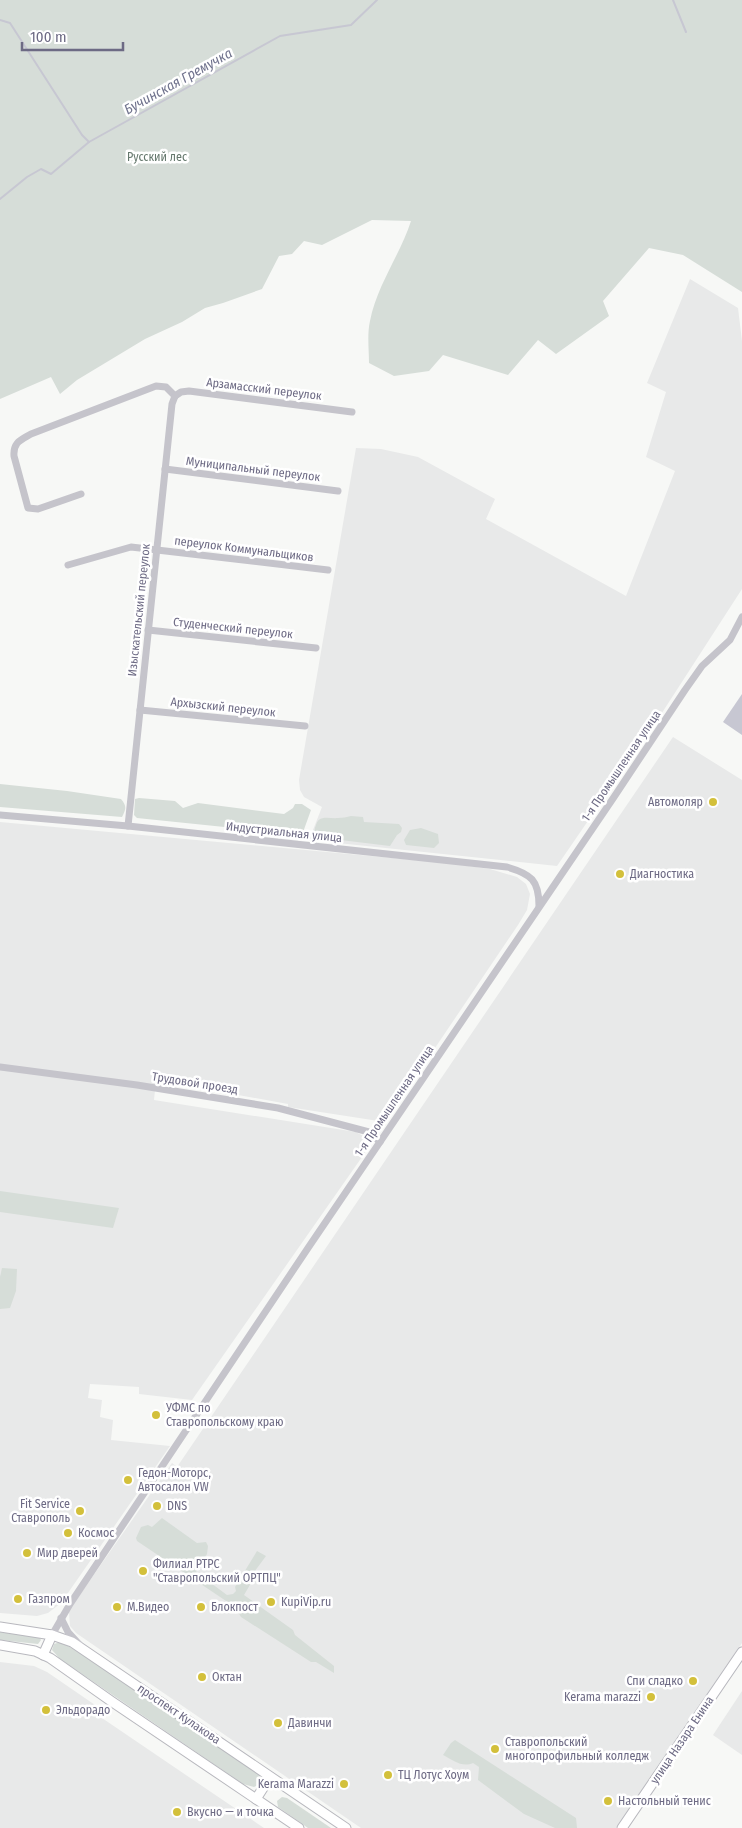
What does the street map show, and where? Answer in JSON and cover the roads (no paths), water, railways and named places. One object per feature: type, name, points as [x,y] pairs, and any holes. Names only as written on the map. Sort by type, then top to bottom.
[{"type":"main road","name":"проспект Кулакова","points":[[0,1627],[39,1632],[72,1642],[346,1828]]},
{"type":"main road","points":[[43,1655],[52,1635]]},
{"type":"main road","points":[[0,1645],[21,1648],[43,1655],[299,1828]]},
{"type":"main road","name":"улица Назара Енина","points":[[622,1828],[742,1652]]},
{"type":"main road","points":[[256,1799],[270,1777]]},
{"type":"street","points":[[81,494],[38,509],[28,508],[14,456],[13,449],[16,443],[31,434],[156,386],[166,387],[175,396]]},
{"type":"street","name":"Арзамасский переулок","points":[[175,396],[181,392],[190,391],[352,412]]},
{"type":"street","name":"Изыскательский переулок","points":[[128,826],[172,404],[175,396]]},
{"type":"street","name":"Муниципальный переулок","points":[[165,469],[338,491]]},
{"type":"street","name":"переулок Коммунальщиков","points":[[68,565],[131,547],[328,570]]},
{"type":"street","name":"1-я Промышленная улица","points":[[52,1635],[70,1604],[685,690],[702,666],[730,640],[742,617]]},
{"type":"street","name":"Студенческий переулок","points":[[148,630],[316,648]]},
{"type":"street","name":"Архызский переулок","points":[[140,710],[305,726]]},
{"type":"street","name":"Индустриальная улица","points":[[0,815],[128,826],[506,867],[523,872],[534,880],[539,891],[539,906]]},
{"type":"street","name":"Трудовой проезд","points":[[0,1067],[137,1085],[278,1108],[369,1132],[380,1142]]},
{"type":"street","points":[[68,1632],[66,1622],[70,1604]]},
{"type":"street","points":[[62,1618],[68,1632],[86,1651]]},
{"type":"street","points":[[39,1632],[57,1625]]},
{"type":"waterway","name":"Бучинская Гремучка","points":[[0,199],[27,177],[41,169],[51,174],[89,142],[280,36],[351,25],[377,0]]},
{"type":"waterway","points":[[673,0],[686,32]]},
{"type":"waterway","points":[[0,20],[10,23],[82,135],[89,142]]},
{"type":"place","name":"Автомоляр","points":[[713,802]]},
{"type":"place","name":"Диагностика","points":[[620,874]]},
{"type":"place","name":"УФМС по Ставропольскому краю","points":[[156,1415]]},
{"type":"place","name":"Гедон-Моторс, Автосалон VW","points":[[128,1480]]},
{"type":"place","name":"DNS","points":[[157,1506]]},
{"type":"place","name":"Fit Service Ставрополь","points":[[80,1511]]},
{"type":"place","name":"Космос","points":[[68,1533]]},
{"type":"place","name":"Мир дверей","points":[[27,1553]]},
{"type":"place","name":"Филиал РТРС \"Ставропольский ОРТПЦ\"","points":[[143,1571]]},
{"type":"place","name":"Газпром","points":[[18,1599]]},
{"type":"place","name":"KupiVip.ru","points":[[271,1602]]},
{"type":"place","name":"М.Видео","points":[[117,1607]]},
{"type":"place","name":"Блокпост","points":[[201,1607]]},
{"type":"place","name":"Октан","points":[[202,1677]]},
{"type":"place","name":"Спи сладко","points":[[693,1681]]},
{"type":"place","name":"Kerama marazzi","points":[[651,1697]]},
{"type":"place","name":"Эльдорадо","points":[[46,1710]]},
{"type":"place","name":"Давинчи","points":[[278,1723]]},
{"type":"place","name":"Ставропольский многопрофильный колледж","points":[[495,1749]]},
{"type":"place","name":"ТЦ Лотус Хоум","points":[[388,1775]]},
{"type":"place","name":"Kerama Marazzi","points":[[344,1784]]},
{"type":"place","name":"Настольный тенис","points":[[608,1801]]},
{"type":"place","name":"Вкусно — и точка","points":[[177,1812]]},
{"type":"park label","name":"Русский лес","points":[[157,157]]}]
